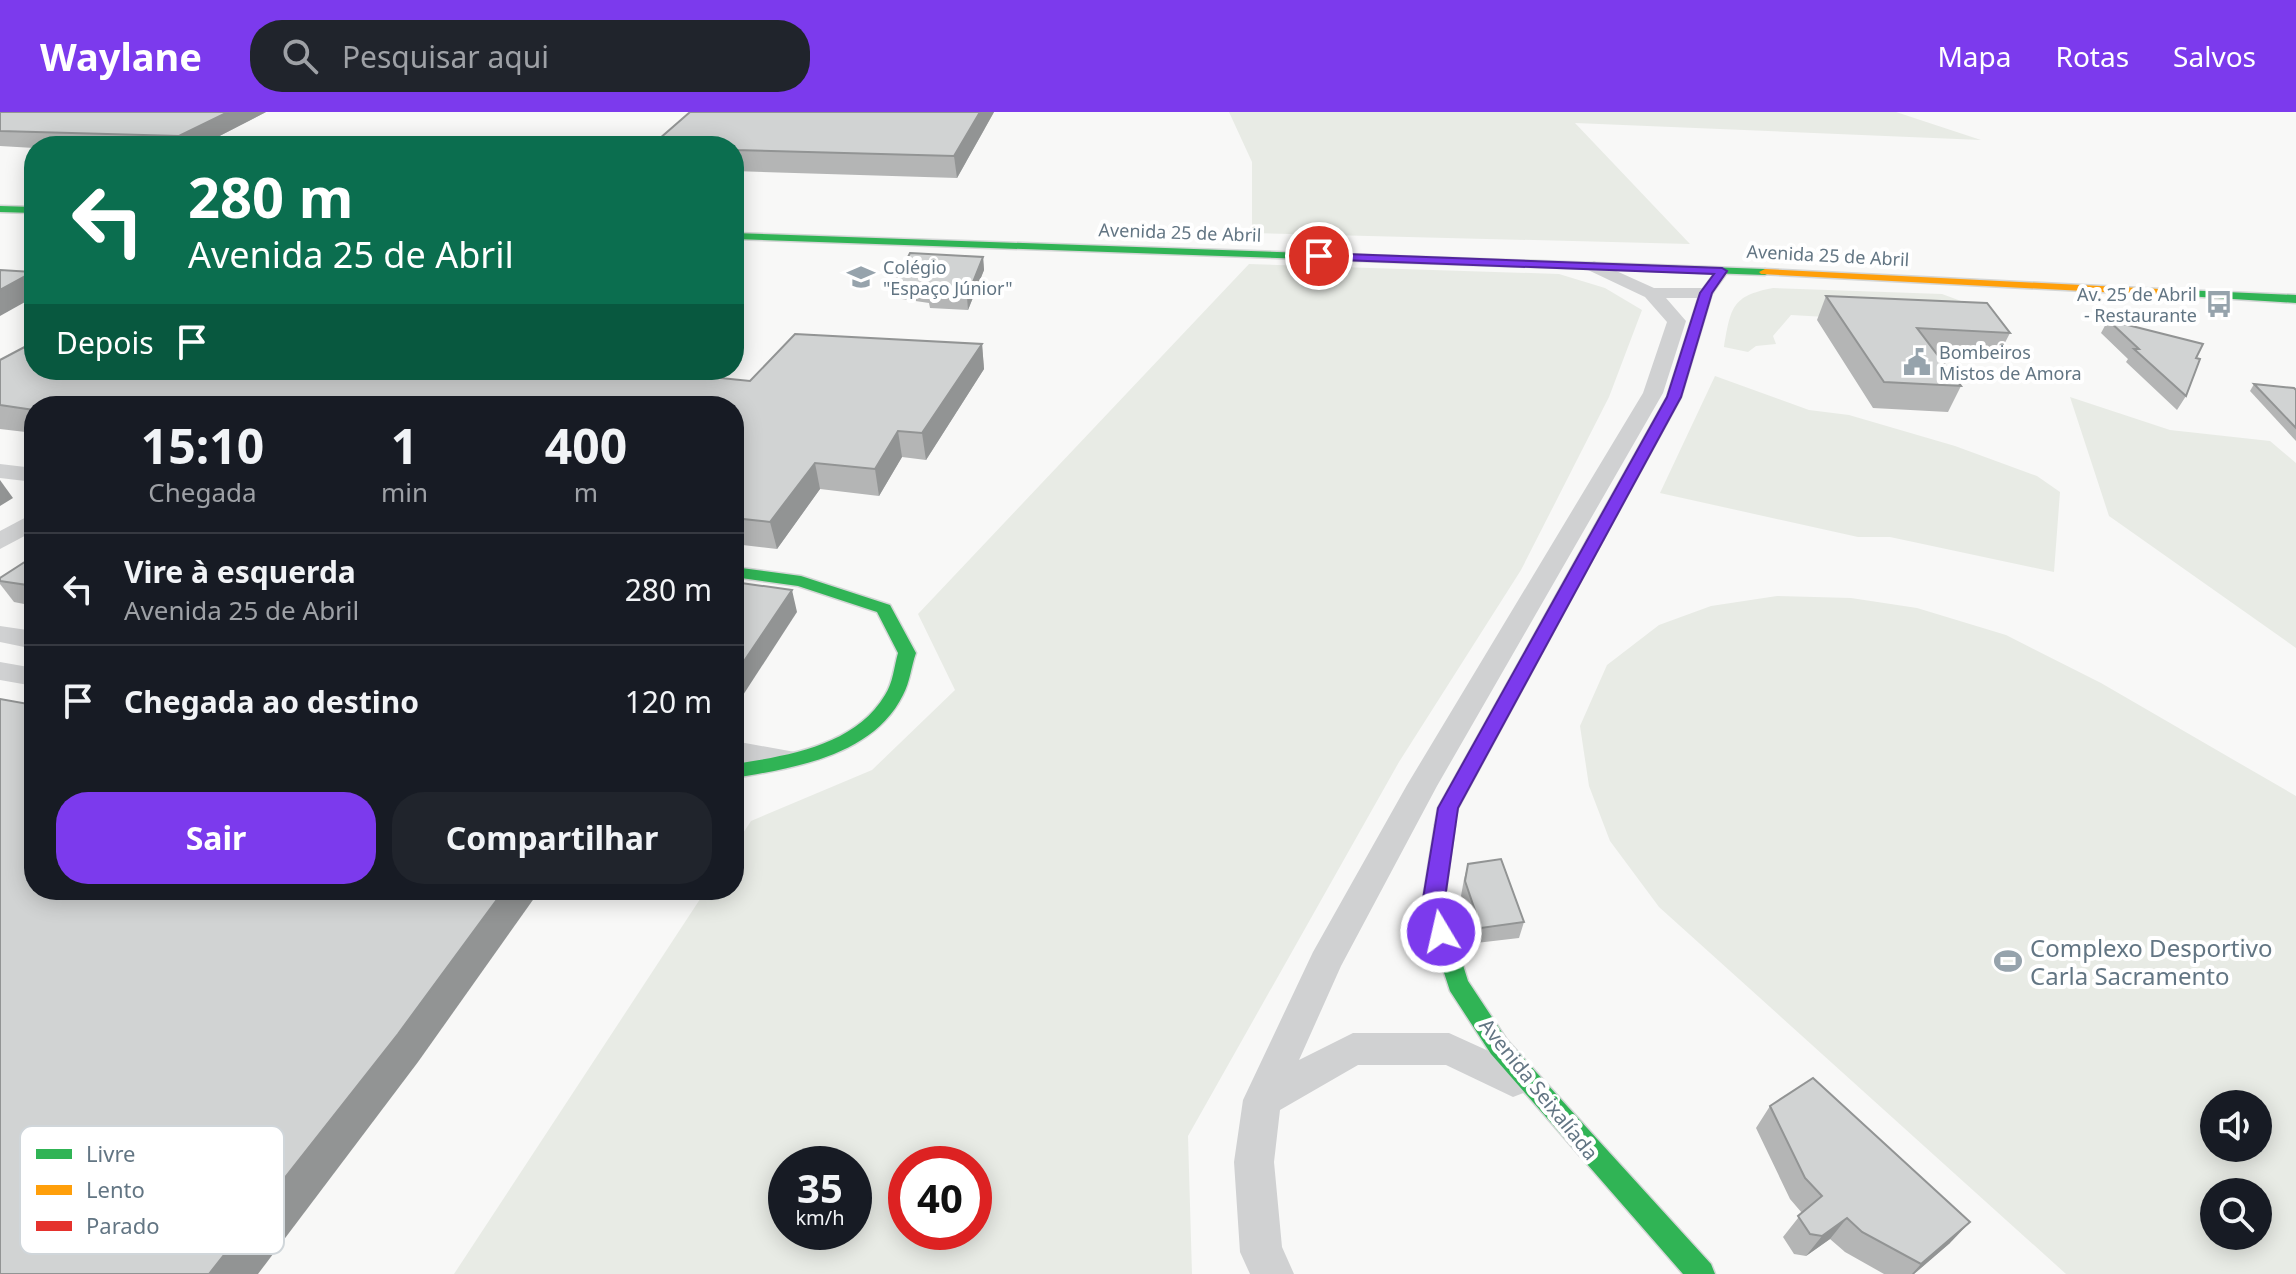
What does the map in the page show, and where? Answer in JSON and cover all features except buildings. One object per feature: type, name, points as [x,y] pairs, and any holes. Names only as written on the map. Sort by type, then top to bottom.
[{"type":"main road","points":[[0,209],[24,210]]},
{"type":"main road","name":"Avenida 25 de Abril","points":[[744,236],[1722,271],[2296,299]]},
{"type":"main road","name":"Avenida Seixalíada","points":[[1701,1274],[1499,1047],[1458,984],[1433,905],[1448,808],[1674,397],[1706,293],[1722,271]]},
{"type":"main road","points":[[744,573],[801,581],[884,609],[907,653],[892,700],[851,739],[794,761],[744,769]]},
{"type":"street","points":[[1273,1274],[1261,1252],[1254,1162],[1262,1100],[1325,962],[1415,799],[1653,393],[1677,321],[1651,293],[1594,266]]},
{"type":"street","points":[[1651,293],[1706,293]]},
{"type":"street","points":[[0,471],[24,474]]},
{"type":"street","points":[[0,542],[24,526]]},
{"type":"street","points":[[0,634],[24,638]]},
{"type":"street","points":[[0,671],[24,675]]},
{"type":"street","points":[[744,753],[794,761]]},
{"type":"street","points":[[1262,1100],[1353,1049],[1449,1049],[1539,1093]]},
{"type":"shaded area","points":[[1229,112],[1896,112],[1981,140],[1575,123],[1690,244],[1252,233],[1252,162]]},
{"type":"shaded area","points":[[1249,264],[1559,274],[1605,288],[1642,310],[1609,397],[1521,570],[1399,762],[1188,1136],[1192,1274],[454,1274],[699,900],[744,900],[744,832],[751,821],[872,770],[955,690],[918,614]]},
{"type":"shaded area","points":[[1773,288],[1942,294],[1980,308],[1983,326],[1791,315],[1773,336],[1776,344],[1756,346],[1748,352],[1724,347],[1735,306],[1749,295]]},
{"type":"shaded area","points":[[1715,376],[1809,410],[1849,415],[1955,446],[2037,476],[2060,492],[2054,572],[1890,537],[1858,537],[1660,493]]},
{"type":"shaded area","points":[[2070,397],[2170,430],[2270,441],[2296,463],[2296,648],[2109,516]]},
{"type":"shaded area","name":"Complexo Desportivo Carla Sacramento","points":[[1777,596],[1851,598],[1917,608],[2006,635],[2101,683],[2296,796],[2296,1274],[2066,1274],[1659,907],[1610,841],[1589,786],[1580,726],[1607,665],[1659,625],[1711,606]]},
{"type":"traffic: fast","points":[[0,209],[24,210]]},
{"type":"traffic: fast","points":[[744,236],[1765,272]]},
{"type":"traffic: fast","points":[[2159,292],[2296,299]]},
{"type":"traffic: fast","points":[[744,573],[801,581],[884,609],[907,653],[891,701],[859,732],[820,752],[744,769]]},
{"type":"traffic: fast","points":[[1445,825],[1433,905],[1458,984],[1499,1047],[1701,1274]]},
{"type":"traffic: slow","points":[[1765,272],[2159,292]]},
{"type":"traffic: slow","points":[[1445,825],[1448,808],[1595,540]]},
{"type":"traffic: jam","points":[[1595,540],[1674,397],[1706,293],[1722,271]]},
{"type":"place","name":"Colégio \"Espaço Júnior\"","points":[[861,277]]},
{"type":"place","name":"Av. 25 de Abril - Restaurante","points":[[2219,304]]},
{"type":"place","name":"Bombeiros Mistos de Amora","points":[[1917,362]]},
{"type":"place","name":"Complexo Desportivo Carla Sacramento","points":[[2008,961]]},
{"type":"route","points":[[1319,256],[1722,271],[1706,293],[1674,397],[1448,808],[1433,905],[1441,932]]}]
